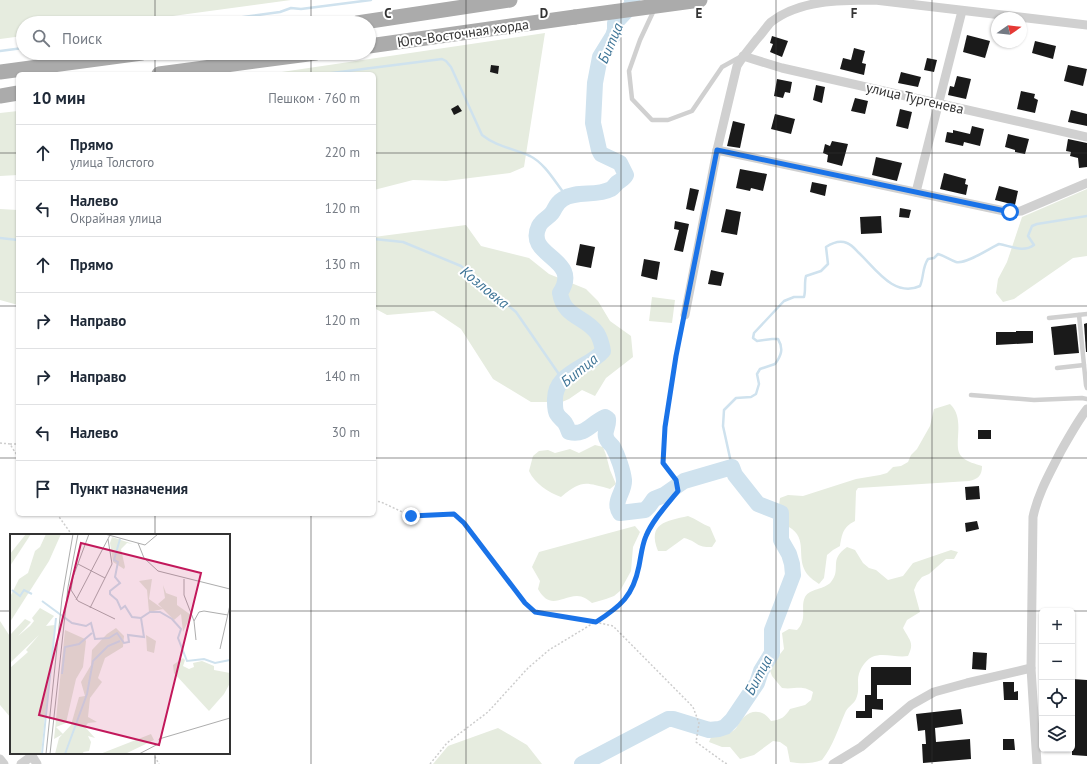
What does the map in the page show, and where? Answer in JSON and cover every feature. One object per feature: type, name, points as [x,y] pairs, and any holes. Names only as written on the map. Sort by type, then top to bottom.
[{"type":"main road","name":"Юго-Восточная хорда","points":[[376,20],[510,0]]},
{"type":"main road","name":"Юго-Восточная хорда","points":[[376,45],[700,0]]},
{"type":"main road","points":[[0,72],[90,60]]},
{"type":"main road","points":[[174,72],[264,60]]},
{"type":"main road","points":[[0,96],[16,94]]},
{"type":"street","points":[[685,315],[717,150],[737,66],[743,56],[771,22],[792,10],[813,3],[844,0],[875,0],[1087,25]]},
{"type":"street","points":[[916,192],[962,11]]},
{"type":"street","name":"улица Тургенева","points":[[743,56],[782,68],[1087,137]]},
{"type":"street","points":[[717,150],[1010,212],[1021,211],[1087,183]]},
{"type":"street","points":[[1037,764],[1031,668],[1033,517],[1037,500],[1046,479],[1079,420],[1087,409]]},
{"type":"street","points":[[832,764],[861,747],[910,705],[934,692],[1031,668]]},
{"type":"street","points":[[21,764],[32,756],[37,764]]},
{"type":"street","points":[[0,759],[4,764]]},
{"type":"lane","points":[[659,0],[640,40],[629,71],[632,99],[652,120],[668,120],[692,111],[722,66],[743,56]]},
{"type":"lane","points":[[1049,318],[1087,314]]},
{"type":"lane","points":[[1079,315],[1087,388]]},
{"type":"lane","points":[[1057,368],[1084,365]]},
{"type":"lane","points":[[971,395],[1034,400],[1087,399]]},
{"type":"path","points":[[430,764],[447,743],[488,712],[528,668],[549,650],[615,610],[633,588],[645,538],[650,526],[678,491],[676,480],[663,463],[665,427],[676,356],[685,315]]},
{"type":"path","points":[[0,443],[16,444]]},
{"type":"path","points":[[10,444],[16,454]]},
{"type":"path","points":[[376,501],[381,502],[411,516],[454,514],[464,523],[525,603],[535,612],[613,626],[693,707],[699,723],[696,742],[728,764]]},
{"type":"path","points":[[58,516],[71,534]]},
{"type":"path","points":[[153,754],[158,764]]},
{"type":"shaded area","points":[[0,0],[291,0],[173,16],[16,16],[16,37],[0,39]]},
{"type":"shaded area","points":[[545,33],[524,167],[510,173],[446,181],[413,180],[376,189],[376,72],[282,72],[363,60],[376,60],[376,58]]},
{"type":"shaded area","points":[[16,111],[16,175],[0,176],[0,113]]},
{"type":"shaded area","points":[[1087,189],[1087,256],[1073,258],[1014,299],[1003,302],[996,293],[998,279],[1007,262],[1022,217]]},
{"type":"shaded area","points":[[0,209],[16,210],[16,304],[0,300]]},
{"type":"shaded area","points":[[466,225],[481,246],[529,258],[549,274],[586,289],[598,301],[610,321],[631,336],[633,357],[606,378],[595,396],[582,390],[562,402],[531,402],[493,379],[461,329],[434,311],[387,315],[376,309],[376,237]]},
{"type":"shaded area","points":[[652,297],[675,300],[672,323],[649,321]]},
{"type":"shaded area","points":[[950,404],[955,410],[958,418],[959,453],[966,460],[982,466],[979,476],[969,481],[858,488],[856,491],[855,521],[851,523],[844,531],[840,546],[827,555],[824,578],[819,584],[807,574],[804,568],[799,537],[789,527],[786,515],[779,505],[780,498],[788,495],[803,496],[856,479],[887,473],[893,467],[901,466],[908,462],[911,455],[917,449],[930,426],[934,409]]},
{"type":"shaded area","points":[[595,445],[603,447],[616,484],[610,489],[584,484],[579,485],[561,497],[542,487],[529,471],[533,456],[539,451],[548,450],[555,453],[570,449],[579,453]]},
{"type":"shaded area","points":[[688,516],[710,527],[716,541],[712,547],[703,546],[684,538],[666,551],[658,551],[655,542],[655,534],[657,529],[666,522]]},
{"type":"shaded area","points":[[635,526],[640,532],[633,547],[631,571],[620,591],[614,596],[592,603],[579,596],[551,601],[542,595],[538,589],[540,581],[532,567],[539,552]]},
{"type":"shaded area","points":[[847,547],[855,550],[863,563],[869,568],[876,570],[888,580],[903,576],[913,563],[951,550],[958,552],[954,559],[946,559],[929,574],[922,577],[917,583],[914,590],[920,612],[907,620],[903,628],[911,644],[908,656],[876,656],[869,659],[864,664],[858,677],[858,692],[856,699],[846,711],[832,743],[822,760],[806,763],[790,762],[787,747],[780,742],[773,741],[754,755],[740,759],[730,747],[722,747],[709,742],[712,735],[724,735],[732,732],[743,718],[751,712],[762,713],[771,721],[774,721],[782,718],[790,709],[805,705],[811,700],[813,692],[805,688],[782,688],[772,676],[769,668],[784,649],[782,633],[789,629],[797,630],[801,624],[803,619],[803,603],[805,597],[810,592],[828,585],[831,582],[835,573],[836,560],[841,552]]},
{"type":"shaded area","points":[[0,621],[10,636],[10,717],[0,705]]},
{"type":"shaded area","points":[[498,728],[527,745],[542,764],[433,764],[448,746]]},
{"type":"building","points":[[967,35],[990,41],[985,58],[963,52]]},
{"type":"building","points":[[772,36],[788,41],[782,57],[770,52],[773,44],[770,43]]},
{"type":"building","points":[[1035,41],[1056,46],[1053,59],[1032,53]]},
{"type":"building","points":[[854,48],[865,51],[862,63],[866,64],[864,75],[840,69],[843,58],[851,60]]},
{"type":"building","points":[[927,58],[937,60],[934,72],[924,70]]},
{"type":"building","points":[[491,65],[499,66],[498,74],[490,72]]},
{"type":"building","points":[[1068,65],[1087,69],[1083,86],[1064,81]]},
{"type":"building","points":[[901,72],[921,77],[918,87],[898,83]]},
{"type":"building","points":[[957,76],[971,79],[966,99],[948,95],[950,86],[954,87]]},
{"type":"building","points":[[777,79],[792,82],[790,93],[785,92],[783,98],[774,96]]},
{"type":"building","points":[[816,85],[825,87],[822,103],[813,100]]},
{"type":"building","points":[[1021,91],[1035,94],[1034,98],[1038,100],[1035,113],[1017,109]]},
{"type":"building","points":[[855,98],[868,101],[865,114],[851,111]]},
{"type":"building","points":[[458,105],[462,111],[454,115],[451,109]]},
{"type":"building","points":[[900,109],[912,112],[908,129],[896,126]]},
{"type":"building","points":[[1071,110],[1087,114],[1087,126],[1068,122]]},
{"type":"building","points":[[775,114],[795,119],[791,134],[771,129]]},
{"type":"building","points":[[733,121],[745,124],[740,148],[727,146]]},
{"type":"building","points":[[972,126],[984,129],[980,146],[964,142],[963,146],[945,142],[947,132],[953,133],[953,130],[970,134]]},
{"type":"building","points":[[1008,134],[1029,139],[1025,154],[1015,152],[1015,150],[1005,147]]},
{"type":"building","points":[[1068,139],[1087,143],[1087,167],[1079,168],[1078,158],[1070,156],[1071,152],[1066,151]]},
{"type":"building","points":[[832,141],[848,144],[842,166],[827,162],[828,155],[823,153],[825,144],[830,146]]},
{"type":"building","points":[[876,157],[902,163],[897,181],[872,175]]},
{"type":"building","points":[[740,169],[767,174],[763,191],[751,188],[750,191],[736,188]]},
{"type":"building","points":[[944,173],[966,179],[965,184],[968,185],[966,195],[940,189]]},
{"type":"building","points":[[812,182],[827,185],[825,196],[810,192]]},
{"type":"building","points":[[999,186],[1018,191],[1015,205],[995,200]]},
{"type":"building","points":[[690,188],[699,190],[694,211],[686,209]]},
{"type":"building","points":[[900,208],[911,210],[909,218],[899,217]]},
{"type":"building","points":[[726,209],[741,212],[737,235],[721,232]]},
{"type":"building","points":[[881,216],[882,233],[861,234],[860,217]]},
{"type":"building","points":[[675,221],[689,224],[683,252],[674,250],[679,230],[674,229]]},
{"type":"building","points":[[580,244],[595,247],[591,268],[576,265]]},
{"type":"building","points":[[644,259],[660,262],[657,280],[641,276]]},
{"type":"building","points":[[711,270],[724,273],[721,286],[708,284]]},
{"type":"building","points":[[1087,323],[1087,352],[1086,352],[1084,324]]},
{"type":"building","points":[[1076,324],[1079,353],[1054,355],[1051,327]]},
{"type":"building","points":[[1033,331],[1033,343],[996,345],[996,332]]},
{"type":"building","points":[[978,430],[991,430],[991,439],[978,439]]},
{"type":"building","points":[[979,486],[980,499],[966,500],[965,487]]},
{"type":"building","points":[[977,521],[979,529],[966,532],[965,523]]},
{"type":"building","points":[[973,652],[987,653],[986,670],[972,669]]},
{"type":"building","points":[[871,667],[911,667],[911,685],[877,685],[877,699],[883,699],[883,710],[872,709],[872,718],[856,718],[856,711],[865,711],[865,695],[871,695]]},
{"type":"building","points":[[1075,679],[1087,680],[1087,756],[1072,755],[1072,752],[1075,752]]},
{"type":"building","points":[[1003,682],[1014,682],[1014,692],[1018,691],[1018,700],[1004,700]]},
{"type":"building","points":[[961,709],[963,724],[935,728],[936,742],[970,739],[971,759],[923,763],[922,744],[926,744],[925,730],[918,731],[916,714]]},
{"type":"building","points":[[1003,739],[1014,739],[1015,750],[1003,750]]},
{"type":"waterway","points":[[251,16],[280,12],[291,8],[301,9],[371,0]]},
{"type":"waterway","name":"Битца","points":[[582,764],[668,719],[673,719],[709,730],[725,727],[732,720],[757,683],[761,671],[772,653],[772,630],[793,575],[789,554],[781,540],[781,513],[758,504],[735,475],[732,467],[684,481],[664,495],[654,499],[645,510],[620,513],[617,504],[623,489],[624,480],[617,455],[606,437],[608,419],[605,417],[584,431],[575,433],[569,432],[567,426],[556,411],[556,392],[560,384],[566,377],[597,357],[603,351],[597,333],[587,323],[570,312],[562,301],[560,293],[565,281],[564,272],[560,265],[539,245],[537,236],[540,224],[550,215],[560,201],[568,196],[599,193],[612,189],[626,175],[620,163],[601,154],[593,123],[595,83],[600,57],[613,36],[615,23],[633,4],[632,0]]},
{"type":"waterway","points":[[0,51],[16,49]]},
{"type":"waterway","points":[[340,72],[442,59],[446,61],[451,67],[482,135],[493,142],[524,153],[536,160],[546,169],[567,197]]},
{"type":"waterway","points":[[732,467],[723,426],[724,410],[736,398],[751,397],[756,394],[759,384],[757,374],[760,369],[775,364],[781,352],[781,346],[778,339],[757,341],[753,338],[754,333],[784,301],[794,297],[804,297],[806,276],[821,271],[828,264],[826,247],[833,243],[839,242],[849,244],[886,280],[893,285],[911,289],[920,286],[926,262],[928,259],[934,258],[938,254],[956,262],[960,262],[971,259],[999,244],[1021,249],[1030,247],[1034,245],[1028,236],[1032,226],[1087,216]]},
{"type":"waterway","name":"Козловка","points":[[0,238],[16,240]]},
{"type":"waterway","name":"Козловка","points":[[376,239],[403,242],[461,266],[516,312],[563,380]]},
{"type":"route","points":[[411,516],[454,514],[464,523],[525,603],[535,612],[596,622],[615,610],[624,600],[633,588],[645,538],[650,526],[678,491],[676,480],[663,463],[665,427],[676,356],[717,150],[1010,212]]}]
